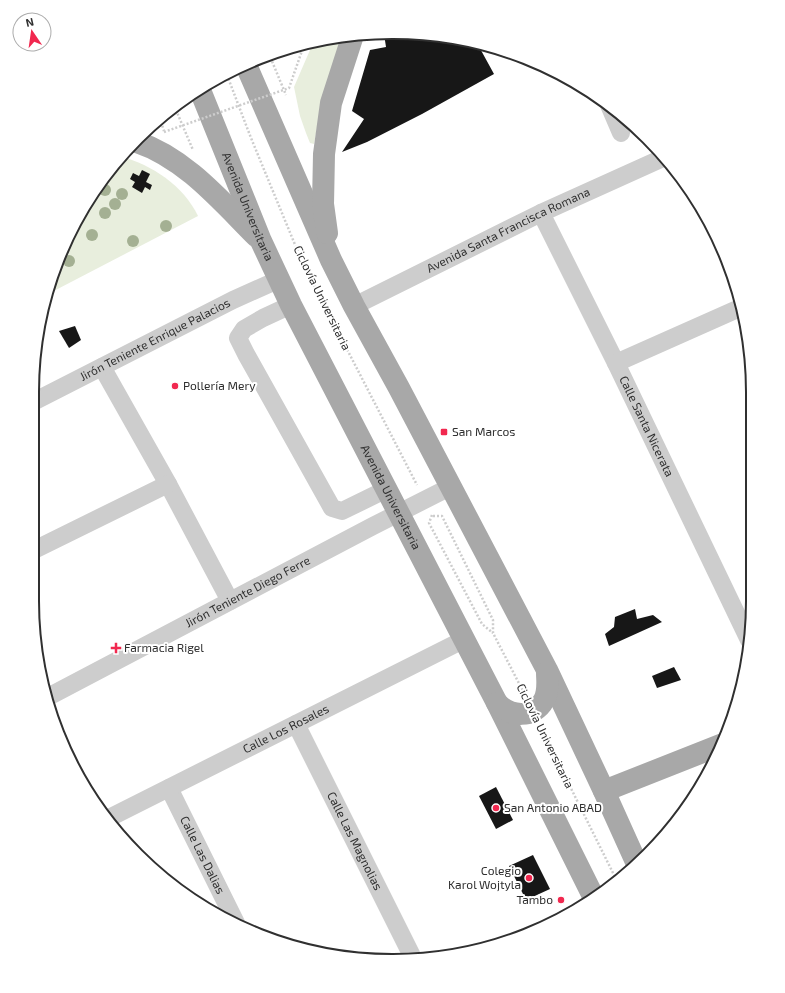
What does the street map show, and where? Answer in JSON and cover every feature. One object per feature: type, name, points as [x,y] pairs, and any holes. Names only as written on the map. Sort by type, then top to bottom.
[{"type":"main road","points":[[331,260],[323,204],[324,154],[331,103],[351,42]]},
{"type":"main road","points":[[248,70],[331,260],[547,670],[634,858]]},
{"type":"main road","name":"Avenida Universitaria","points":[[202,95],[262,241],[291,305],[387,489],[463,640],[497,703],[591,892]]},
{"type":"main road","points":[[142,144],[171,159],[200,181],[262,241]]},
{"type":"main road","points":[[497,703],[510,713],[522,714],[533,711],[541,704],[546,695],[548,685],[547,670]]},
{"type":"main road","points":[[604,791],[714,748]]},
{"type":"street","points":[[615,117],[621,133]]},
{"type":"street","name":"Avenida Santa Francisca Romana","points":[[354,306],[541,214],[659,160]]},
{"type":"street","name":"Calle Santa Nicerata","points":[[541,214],[616,363],[744,630]]},
{"type":"street","name":"Jirón Teniente Enrique Palacios","points":[[39,399],[233,300],[280,279]]},
{"type":"street","points":[[291,305],[257,321],[244,329],[238,338],[332,508],[342,511],[387,489]]},
{"type":"street","points":[[616,363],[736,310]]},
{"type":"street","points":[[102,367],[168,484],[230,601]]},
{"type":"street","points":[[39,548],[168,484]]},
{"type":"street","name":"Jirón Teniente Diego Ferre","points":[[52,695],[399,513],[450,488]]},
{"type":"street","name":"Calle Los Rosales","points":[[112,816],[463,640]]},
{"type":"street","name":"Calle Las Magnolias","points":[[296,724],[411,953]]},
{"type":"street","name":"Calle Las Dalias","points":[[169,788],[233,916]]},
{"type":"path","points":[[162,125],[164,132],[289,88],[302,51]]},
{"type":"path","points":[[272,61],[286,95]]},
{"type":"path","name":"Ciclovía Universitaria","points":[[229,79],[251,138],[303,264],[433,516]]},
{"type":"path","points":[[177,112],[194,153]]},
{"type":"path","name":"Ciclovía Universitaria","points":[[433,516],[429,523],[482,624],[493,633],[614,876]]},
{"type":"path","name":"Ciclovía Universitaria","points":[[433,516],[442,516],[493,620],[493,633]]},
{"type":"green space","points":[[342,43],[320,111],[314,144],[310,143],[300,116],[294,87],[310,49]]},
{"type":"green space","points":[[128,158],[155,171],[175,186],[192,205],[198,216],[54,291],[66,257],[86,216],[112,177]]},
{"type":"building","points":[[385,39],[392,39],[439,42],[481,50],[494,74],[422,114],[367,142],[342,152],[364,119],[352,111],[370,50],[386,47]]},
{"type":"building","points":[[142,170],[150,174],[146,182],[152,185],[150,190],[145,187],[142,193],[132,187],[135,182],[130,179],[133,173],[139,176]]},
{"type":"building","points":[[75,326],[81,340],[69,348],[59,331]]},
{"type":"building","points":[[635,609],[637,619],[653,615],[662,622],[609,646],[605,634],[614,627],[615,617]]},
{"type":"building","points":[[674,667],[681,680],[657,688],[652,676]]},
{"type":"building","name":"San Antonio ABAD","points":[[496,787],[513,820],[496,829],[479,796]]},
{"type":"building","name":"Colegio Karol Wojtyla","points":[[533,855],[550,889],[526,900],[509,866]]},
{"type":"place","name":"Pollería Mery","points":[[175,386]]},
{"type":"place","name":"San Marcos","points":[[444,432]]},
{"type":"place","name":"Farmacia Rigel","points":[[116,648]]},
{"type":"place","name":"San Antonio ABAD","points":[[496,808]]},
{"type":"place","name":"Colegio Karol Wojtyla","points":[[529,878]]},
{"type":"place","name":"Tambo","points":[[561,900]]}]
